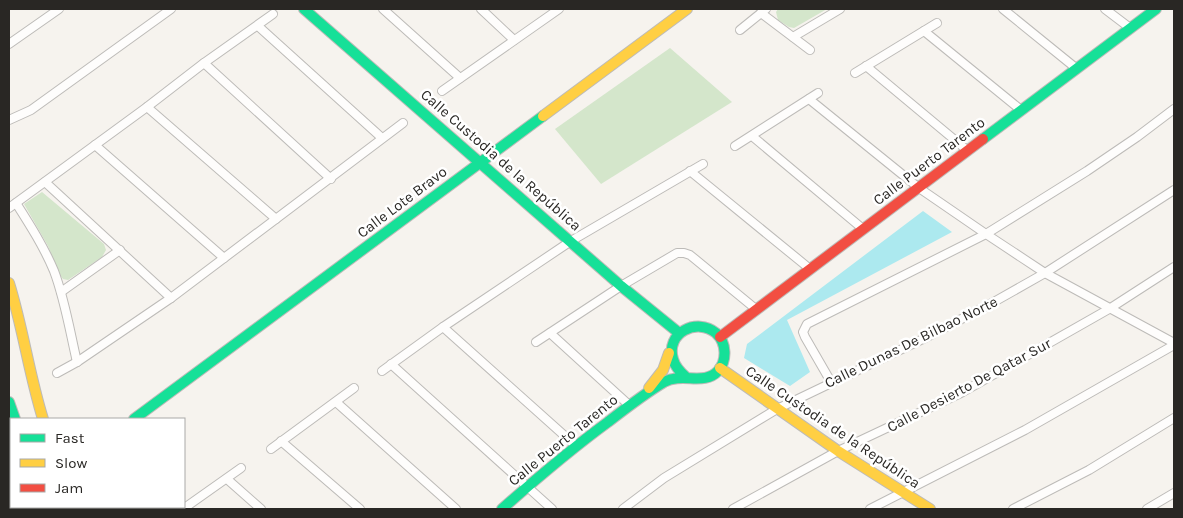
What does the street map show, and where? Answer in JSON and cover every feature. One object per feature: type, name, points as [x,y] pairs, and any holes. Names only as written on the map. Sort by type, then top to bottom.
[{"type":"main road","name":"Calle Custodia de la República","points":[[304,9],[621,286],[679,333]]},
{"type":"main road","name":"Calle Lote Bravo","points":[[135,418],[687,9]]},
{"type":"main road","name":"Calle Puerto Tarento","points":[[720,337],[1156,9]]},
{"type":"main road","points":[[9,283],[15,301],[34,390],[43,418]]},
{"type":"main road","points":[[705,326],[713,330],[720,337],[724,344],[724,361],[720,368],[708,378],[693,380],[679,372],[674,366],[670,350],[673,341],[686,328],[705,326]]},
{"type":"main road","name":"Calle Puerto Tarento","points":[[644,395],[663,370],[670,350]]},
{"type":"main road","name":"Calle Custodia de la República","points":[[720,368],[838,451],[930,509]]},
{"type":"main road","name":"Calle Puerto Tarento","points":[[502,509],[527,486],[629,405],[667,381],[686,377]]},
{"type":"main road","points":[[9,402],[15,418]]},
{"type":"street","points":[[9,44],[59,9]]},
{"type":"street","points":[[9,120],[37,105],[171,9]]},
{"type":"street","points":[[383,9],[460,78]]},
{"type":"street","points":[[481,9],[514,40]]},
{"type":"street","points":[[442,91],[559,9]]},
{"type":"street","points":[[793,37],[840,9]]},
{"type":"street","points":[[1003,9],[1077,69]]},
{"type":"street","points":[[1105,9],[1130,28]]},
{"type":"street","points":[[740,30],[763,11],[810,50]]},
{"type":"street","points":[[77,362],[61,292],[54,272],[36,234],[12,206],[273,14]]},
{"type":"street","points":[[855,73],[937,23]]},
{"type":"street","points":[[258,26],[382,138]]},
{"type":"street","points":[[924,31],[1021,110]]},
{"type":"street","points":[[204,63],[330,180]]},
{"type":"street","points":[[866,66],[968,150]]},
{"type":"street","points":[[735,146],[818,93]]},
{"type":"street","points":[[809,99],[919,188],[986,234],[1045,273],[1174,344]]},
{"type":"street","points":[[147,107],[276,220]]},
{"type":"street","points":[[831,382],[804,336],[804,328],[807,324],[986,234],[1087,171],[1174,109]]},
{"type":"street","points":[[57,373],[77,362],[171,298],[404,123]]},
{"type":"street","points":[[752,136],[863,229]]},
{"type":"street","points":[[95,145],[224,258]]},
{"type":"street","points":[[382,371],[443,327],[571,241],[703,164]]},
{"type":"street","points":[[690,171],[810,269]]},
{"type":"street","points":[[45,182],[171,298]]},
{"type":"street","name":"Calle Dunas De Bilbao Norte","points":[[623,509],[686,464],[777,409],[926,338],[992,303],[1045,273],[1174,190]]},
{"type":"street","points":[[61,292],[120,250]]},
{"type":"street","points":[[536,342],[670,256],[684,253],[690,255],[757,310]]},
{"type":"street","name":"Calle Desierto De Qatar Sur","points":[[733,509],[838,451],[961,393],[1109,309],[1174,267]]},
{"type":"street","points":[[443,327],[576,446]]},
{"type":"street","points":[[550,333],[629,405]]},
{"type":"street","points":[[870,509],[1025,430],[1174,344]]},
{"type":"street","points":[[391,364],[552,509]]},
{"type":"street","points":[[271,449],[354,388]]},
{"type":"street","points":[[336,402],[456,509]]},
{"type":"street","points":[[1013,509],[1089,470],[1174,418]]},
{"type":"street","points":[[281,441],[360,509]]},
{"type":"street","points":[[185,508],[241,468]]},
{"type":"street","points":[[227,479],[261,509]]},
{"type":"street","points":[[1147,509],[1174,494]]},
{"type":"green space","points":[[778,9],[827,9],[794,28],[778,20],[776,12]]},
{"type":"green space","points":[[670,48],[732,102],[601,184],[555,129]]},
{"type":"green space","points":[[42,192],[104,244],[106,250],[102,257],[68,280],[63,279],[59,274],[48,246],[24,204]]},
{"type":"water","points":[[923,211],[952,232],[787,320],[810,372],[790,386],[744,358],[747,344]]},
{"type":"traffic: fast","points":[[304,9],[621,286],[679,333]]},
{"type":"traffic: fast","points":[[983,139],[1156,9]]},
{"type":"traffic: fast","points":[[135,418],[543,116]]},
{"type":"traffic: fast","points":[[502,509],[581,443],[635,401],[664,382],[678,378],[706,378],[718,371],[723,362],[724,347],[720,337],[708,328],[692,327],[684,330],[674,342],[672,350],[674,362],[686,377]]},
{"type":"traffic: fast","points":[[9,402],[15,418]]},
{"type":"traffic: slow","points":[[543,116],[687,9]]},
{"type":"traffic: slow","points":[[9,283],[43,418]]},
{"type":"traffic: slow","points":[[649,388],[663,370],[669,353]]},
{"type":"traffic: slow","points":[[720,368],[838,451],[930,509]]},
{"type":"traffic: jam","points":[[720,337],[983,139]]}]
